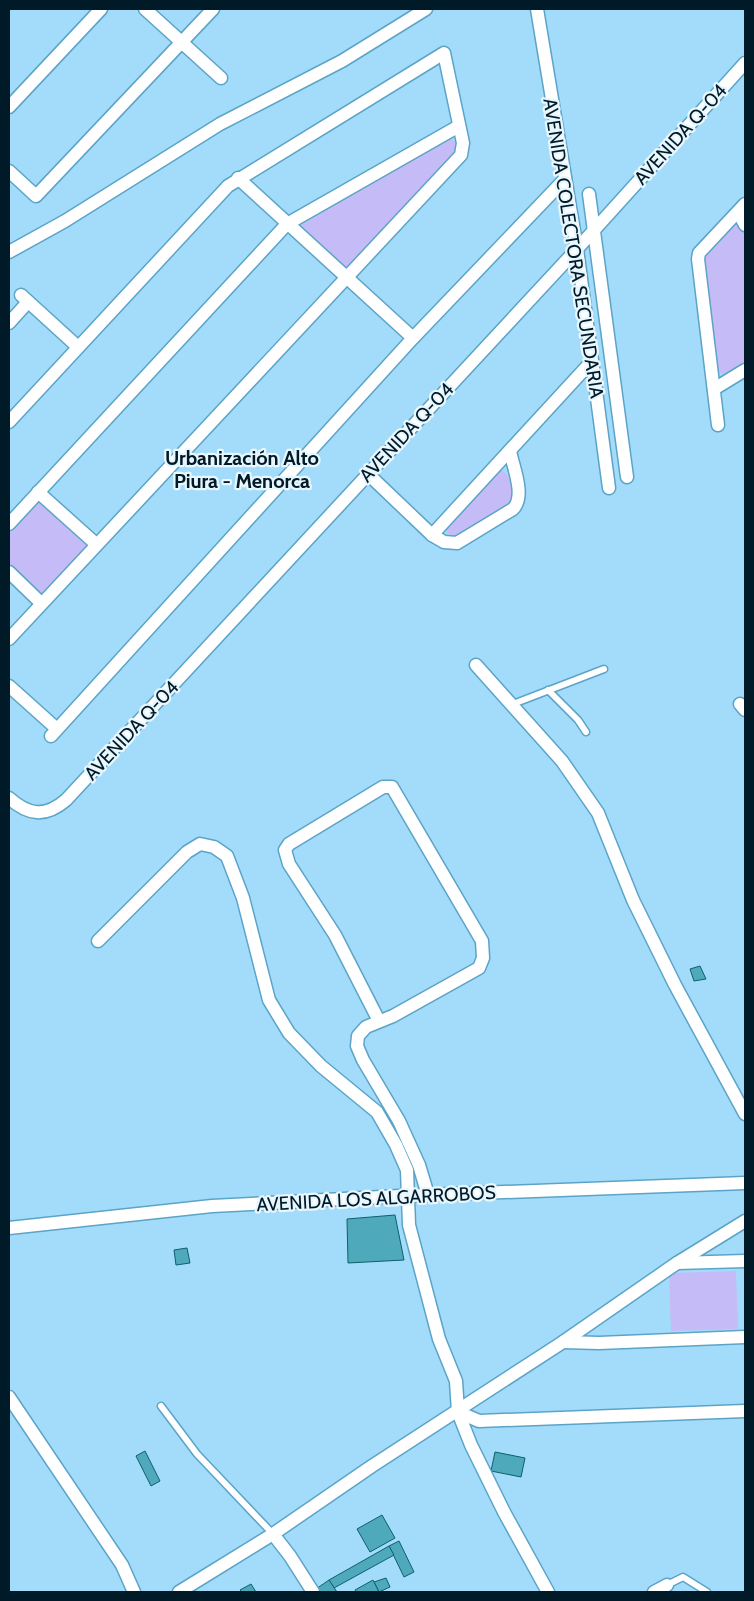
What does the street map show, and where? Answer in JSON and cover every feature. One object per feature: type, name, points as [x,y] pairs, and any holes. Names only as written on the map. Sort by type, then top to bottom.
[{"type":"street","points":[[9,108],[101,9]]},
{"type":"street","points":[[146,9],[221,78]]},
{"type":"street","points":[[9,171],[36,196],[213,9]]},
{"type":"street","points":[[9,252],[64,221],[220,124],[342,61],[426,9]]},
{"type":"street","name":"AVENIDA COLECTORA SECUNDARIA","points":[[537,9],[577,249],[609,488]]},
{"type":"street","points":[[9,422],[228,186],[238,178],[444,53],[463,143],[461,155],[9,639]]},
{"type":"street","name":"AVENIDA Q-04","points":[[9,798],[20,808],[31,813],[44,813],[57,808],[66,800],[367,473],[577,249],[745,63]]},
{"type":"street","points":[[9,524],[287,224],[459,126]]},
{"type":"street","points":[[238,178],[413,338]]},
{"type":"street","points":[[9,686],[54,733],[413,338],[565,179]]},
{"type":"street","name":"AVENIDA COLECTORA SECUNDARIA","points":[[589,194],[627,478]]},
{"type":"street","points":[[741,208],[745,225]]},
{"type":"street","points":[[718,425],[698,259],[699,253],[741,208]]},
{"type":"street","points":[[9,323],[24,298],[78,347]]},
{"type":"street","points":[[432,535],[592,361]]},
{"type":"street","points":[[714,389],[745,370]]},
{"type":"street","points":[[367,473],[432,535],[444,542],[457,543],[513,510],[518,504],[519,491],[510,451]]},
{"type":"street","points":[[38,492],[96,544]]},
{"type":"street","points":[[9,572],[42,603]]},
{"type":"street","points":[[476,665],[513,704],[562,761],[598,813],[637,908],[674,985],[745,1114]]},
{"type":"street","points":[[379,1021],[335,935],[289,864],[285,850],[289,844],[383,787],[392,787],[482,940],[483,958],[479,968],[393,1016],[366,1027],[358,1036],[357,1046],[362,1060],[400,1121],[419,1165],[428,1195]]},
{"type":"street","points":[[98,941],[186,852],[200,844],[214,847],[227,856],[243,898],[269,1000],[289,1033],[302,1048],[377,1112],[407,1170],[409,1225],[439,1339],[456,1382],[458,1412],[471,1445],[499,1503],[548,1592]]},
{"type":"street","name":"AVENIDA LOS ALGARROBOS","points":[[9,1228],[212,1206],[428,1195],[745,1183]]},
{"type":"street","points":[[178,1592],[273,1534],[372,1466],[458,1412],[563,1342],[677,1263],[745,1221]]},
{"type":"street","points":[[677,1263],[745,1261]]},
{"type":"street","points":[[563,1342],[599,1343],[745,1337]]},
{"type":"street","points":[[9,1398],[14,1416],[122,1565],[134,1592]]},
{"type":"street","points":[[458,1412],[479,1421],[745,1411]]},
{"type":"street","points":[[273,1534],[290,1556],[312,1592]]},
{"type":"street","points":[[654,1592],[667,1585]]},
{"type":"lane","points":[[513,704],[604,669]]},
{"type":"lane","points":[[548,690],[578,720],[586,732]]},
{"type":"lane","points":[[161,1406],[197,1454],[273,1534]]},
{"type":"lane","points":[[667,1585],[683,1577],[708,1592]]},
{"type":"shaded area","points":[[450,137],[455,142],[456,153],[349,268],[344,269],[340,266],[301,225]]},
{"type":"shaded area","points":[[734,224],[741,227],[745,233],[745,363],[725,375],[718,371],[702,261],[704,256]]},
{"type":"shaded area","points":[[497,469],[506,473],[509,477],[513,502],[457,538],[447,533],[446,527]]},
{"type":"shaded area","points":[[36,502],[41,503],[87,546],[87,552],[45,597],[9,566],[9,532]]},
{"type":"shaded area","points":[[736,1271],[738,1329],[671,1331],[669,1273]]},
{"type":"building","points":[[700,966],[706,979],[694,981],[690,969]]},
{"type":"building","points":[[395,1215],[404,1260],[348,1263],[347,1219]]},
{"type":"building","points":[[187,1248],[190,1263],[176,1265],[174,1250]]},
{"type":"building","points":[[145,1451],[160,1481],[151,1486],[136,1456]]},
{"type":"building","points":[[495,1452],[525,1458],[521,1477],[491,1471]]},
{"type":"building","points":[[382,1515],[395,1538],[370,1552],[357,1529]]},
{"type":"building","points":[[399,1541],[414,1572],[404,1577],[389,1546]]},
{"type":"building","points":[[389,1546],[394,1555],[334,1588],[329,1580]]},
{"type":"building","points":[[386,1578],[390,1587],[379,1592],[374,1582]]},
{"type":"building","points":[[329,1580],[337,1592],[319,1592],[316,1589]]},
{"type":"building","points":[[373,1580],[379,1592],[356,1592],[355,1590]]},
{"type":"building","points":[[251,1584],[256,1592],[242,1592],[240,1590]]},
{"type":"district","name":"Urbanización Alto Piura - Menorca","points":[[242,470]]}]
